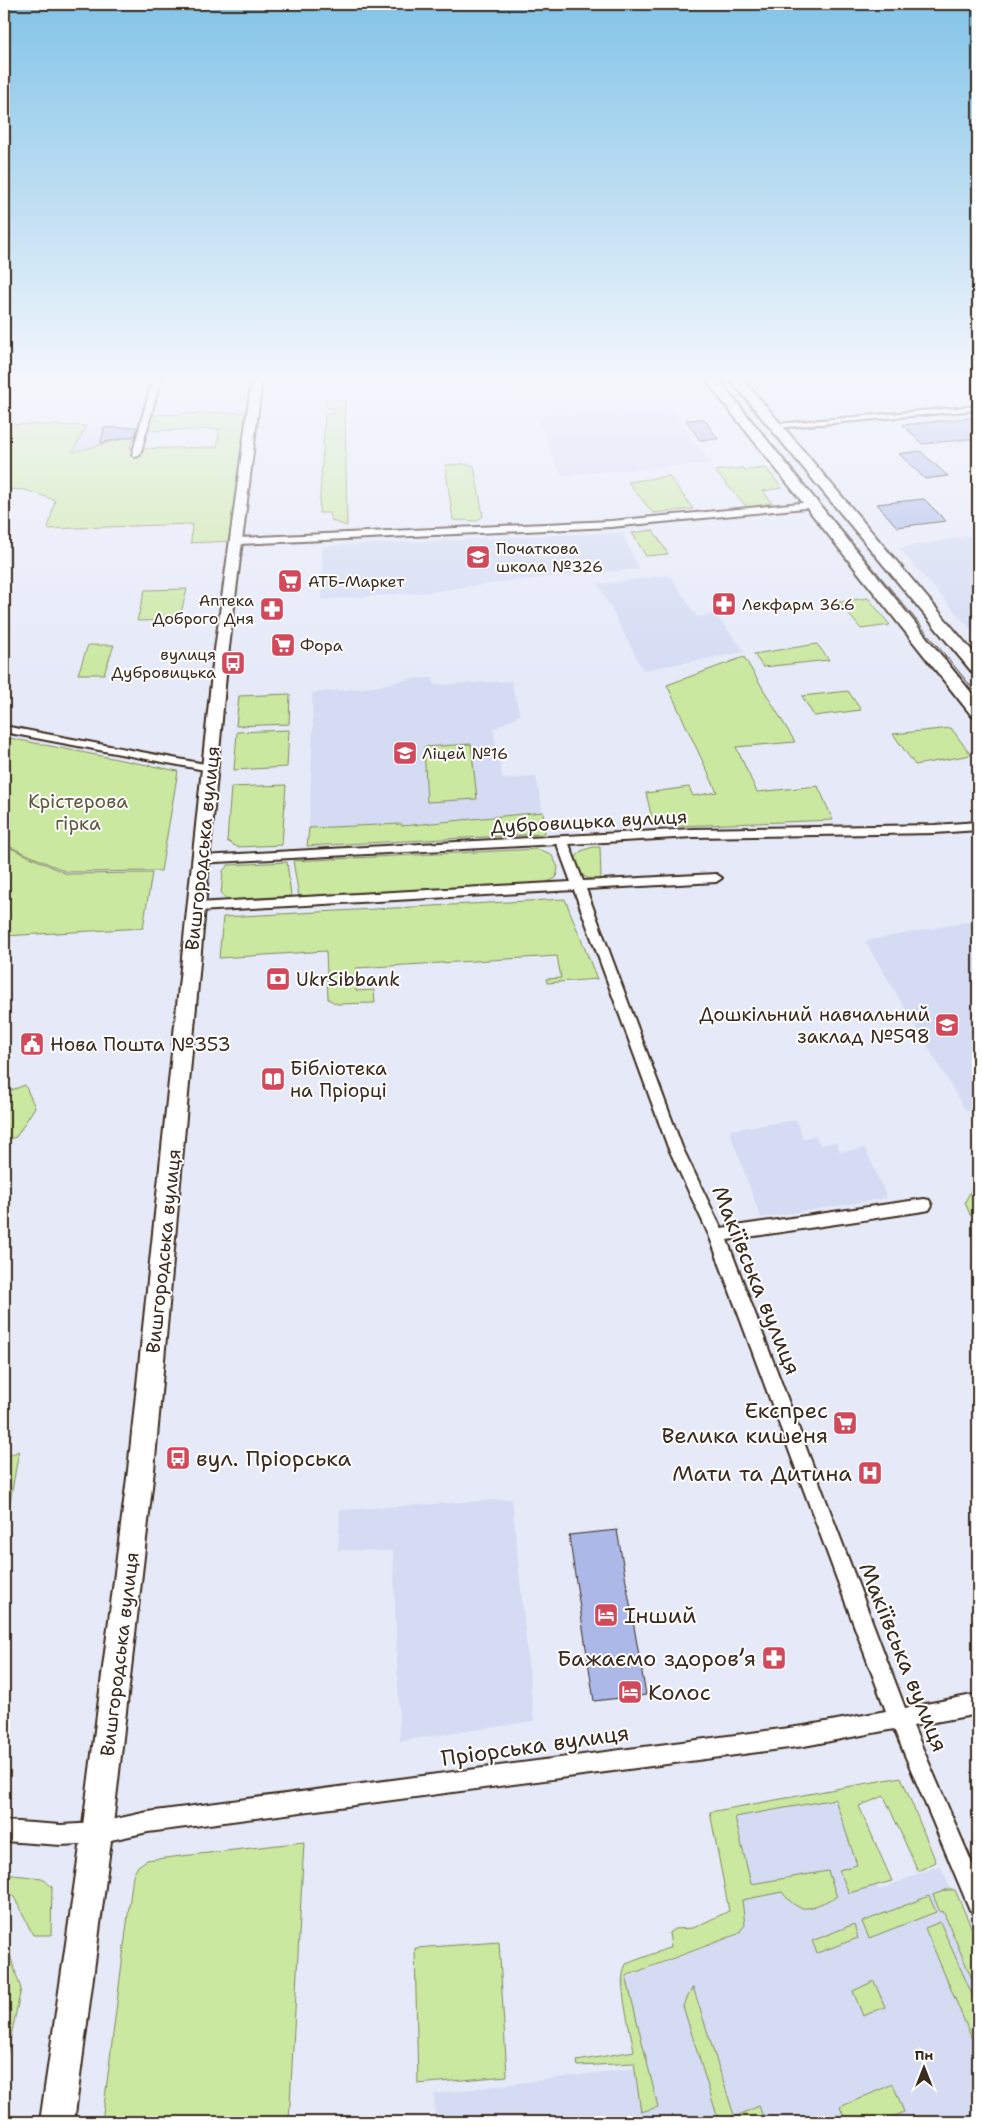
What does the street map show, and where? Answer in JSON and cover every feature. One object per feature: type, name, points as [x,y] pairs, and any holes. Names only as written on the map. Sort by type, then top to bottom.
[{"type":"main road","name":"Вишгородська вулиця","points":[[56,2122],[97,1833],[141,1470],[220,664],[245,477]]},
{"type":"main road","points":[[790,477],[978,712]]},
{"type":"main road","points":[[819,477],[978,668]]},
{"type":"street","points":[[238,540],[611,524],[812,505]]},
{"type":"street","points":[[4,729],[210,768]]},
{"type":"street","name":"Дубровицька вулиця","points":[[202,860],[693,833],[935,829],[978,826]]},
{"type":"street","name":"Макіївська вулиця","points":[[562,841],[675,1147],[717,1235],[900,1720],[978,1902]]},
{"type":"street","points":[[197,907],[716,878]]},
{"type":"street","points":[[717,1235],[924,1205]]},
{"type":"street","name":"Пріорська вулиця","points":[[4,1831],[61,1835],[97,1833],[148,1822],[804,1736],[900,1720],[978,1704]]},
{"type":"shaded area","name":"Початкова школа №326","points":[[622,532],[639,569],[510,581],[429,592],[322,600],[322,546]]},
{"type":"shaded area","points":[[978,534],[978,638],[899,548]]},
{"type":"shaded area","points":[[670,575],[697,617],[715,614],[745,652],[643,670],[598,584]]},
{"type":"shaded area","name":"Ліцей №16","points":[[433,678],[434,685],[511,681],[520,715],[493,729],[503,779],[536,777],[543,812],[402,826],[401,824],[309,828],[313,729],[312,693],[374,687],[408,679]]},
{"type":"shaded area","name":"Дошкільний навчальний заклад №598","points":[[978,920],[978,1109],[966,1111],[865,941]]},
{"type":"shaded area","points":[[796,1120],[803,1138],[816,1136],[820,1145],[836,1142],[840,1152],[865,1148],[887,1198],[761,1218],[729,1130]]},
{"type":"shaded area","points":[[512,1499],[534,1721],[400,1741],[393,1551],[338,1550],[340,1510]]},
{"type":"shaded area","points":[[841,1792],[879,1890],[940,1865],[978,1952],[978,2122],[435,2122],[434,2094],[642,2067],[620,1980],[740,1934],[715,1815]]},
{"type":"green space","points":[[4,477],[239,477],[230,541],[191,543],[192,524],[48,529],[55,500],[25,490],[4,489]]},
{"type":"green space","points":[[321,477],[346,477],[347,526],[332,521],[330,513],[319,513]]},
{"type":"green space","points":[[447,477],[476,477],[483,516],[477,521],[453,520]]},
{"type":"green space","points":[[670,477],[693,509],[653,513],[628,482]]},
{"type":"green space","points":[[721,477],[773,477],[782,488],[763,491],[772,503],[747,507]]},
{"type":"green space","points":[[653,530],[668,554],[646,556],[632,533]]},
{"type":"green space","points":[[187,589],[179,620],[137,621],[145,590]]},
{"type":"green space","points":[[868,598],[890,625],[861,629],[839,602]]},
{"type":"green space","points":[[817,644],[829,660],[763,667],[754,654]]},
{"type":"green space","points":[[88,645],[114,645],[104,674],[78,674]]},
{"type":"green space","points":[[744,657],[795,742],[736,747],[757,792],[818,786],[833,820],[654,827],[646,793],[689,787],[693,796],[717,792],[667,685]]},
{"type":"green space","points":[[848,691],[861,710],[814,716],[802,696]]},
{"type":"green space","points":[[290,694],[289,724],[236,726],[239,696]]},
{"type":"green space","points":[[951,728],[971,755],[915,765],[893,734]]},
{"type":"green space","points":[[289,730],[287,767],[234,770],[237,732]]},
{"type":"green space","name":"Крістерова гірка","points":[[4,737],[178,771],[161,871],[67,872],[4,844]]},
{"type":"green space","points":[[471,744],[477,799],[427,802],[424,747]]},
{"type":"green space","points":[[286,785],[282,845],[237,847],[227,841],[231,787]]},
{"type":"green space","points":[[543,812],[545,834],[307,846],[309,828],[402,824],[402,826]]},
{"type":"green space","points":[[4,845],[67,874],[152,873],[143,928],[4,936]]},
{"type":"green space","points":[[600,847],[601,880],[583,876],[574,860],[581,851]]},
{"type":"green space","points":[[537,849],[551,854],[558,867],[556,878],[543,884],[299,896],[293,861]]},
{"type":"green space","points":[[287,862],[291,896],[229,900],[221,895],[223,871],[228,865]]},
{"type":"green space","points":[[565,899],[597,979],[547,983],[546,979],[561,978],[557,956],[356,968],[356,991],[374,990],[375,1003],[337,1004],[328,999],[326,951],[219,958],[223,917]]},
{"type":"green space","points":[[25,1085],[35,1107],[16,1137],[4,1141],[4,1093]]},
{"type":"green space","points":[[978,1184],[978,1213],[970,1215],[965,1202],[972,1188]]},
{"type":"green space","points":[[19,1451],[4,1536],[4,1458]]},
{"type":"green space","points":[[901,1777],[936,1862],[918,1871],[884,1796],[859,1806],[892,1881],[849,1893],[839,1870],[857,1865],[835,1799],[735,1817],[751,1884],[828,1871],[837,1897],[807,1908],[795,1905],[782,1892],[742,1900],[745,1925],[738,1934],[626,1976],[658,2107],[641,2112],[634,2063],[578,2066],[577,2061],[634,2051],[623,1994],[623,1972],[626,1964],[671,1947],[669,1933],[674,1929],[693,1928],[729,1911],[710,1812]]},
{"type":"green space","points":[[304,1842],[289,2122],[102,2122],[133,1875],[138,1866],[147,1860]]},
{"type":"green space","points":[[4,1874],[42,1878],[52,1887],[51,1935],[33,1935],[14,1897],[4,1890]]},
{"type":"green space","points":[[946,1890],[955,1890],[978,1943],[978,1993],[943,1911],[940,1912],[933,1895]]},
{"type":"green space","points":[[929,1896],[936,1912],[869,1938],[862,1922]]},
{"type":"green space","points":[[940,1922],[978,2008],[978,2053],[925,1928]]},
{"type":"green space","points":[[854,1924],[858,1938],[817,1953],[812,1941]]},
{"type":"green space","points":[[4,1937],[21,1989],[4,2069]]},
{"type":"green space","points":[[499,1942],[507,2076],[418,2084],[415,1948]]},
{"type":"green space","points":[[874,1981],[885,2007],[863,2016],[853,1991]]},
{"type":"green space","points":[[693,1987],[734,2115],[719,2122],[683,2006]]},
{"type":"green space","points":[[893,2084],[904,2112],[882,2122],[870,2122],[868,2120],[863,2122],[846,2122],[840,2107]]},
{"type":"green space","points":[[759,2106],[765,2122],[736,2122],[734,2117]]},
{"type":"building","points":[[924,499],[946,521],[897,527],[877,504]]},
{"type":"building","name":"Інший","points":[[617,1530],[646,1695],[594,1701],[569,1535]]},
{"type":"tram line","points":[[799,477],[978,695]]},
{"type":"tram line","points":[[809,477],[978,680]]},
{"type":"place","name":"Початкова школа №326","points":[[478,557]]},
{"type":"place","name":"АТБ-Маркет","points":[[290,581]]},
{"type":"place","name":"Лекфарм 36.6","points":[[724,604]]},
{"type":"place","name":"Аптека Доброго Дня","points":[[272,609]]},
{"type":"place","name":"Фора","points":[[283,645]]},
{"type":"place","name":"вулиця Дубровицька","points":[[233,663]]},
{"type":"place","name":"Ліцей №16","points":[[405,753]]},
{"type":"place","name":"UkrSibbank","points":[[278,979]]},
{"type":"place","name":"Дошкільний навчальний заклад №598","points":[[947,1025]]},
{"type":"place","name":"Нова Пошта №353","points":[[32,1044]]},
{"type":"place","name":"Бібліотека на Пріорці","points":[[273,1079]]},
{"type":"place","name":"Експрес Велика кишеня","points":[[845,1423]]},
{"type":"place","name":"вул. Пріорська","points":[[178,1458]]},
{"type":"place","name":"Мати та Дитина","points":[[870,1473]]},
{"type":"place","name":"Інший","points":[[606,1615]]},
{"type":"place","name":"Бажаємо здоровʼя","points":[[774,1658]]},
{"type":"place","name":"Колос","points":[[630,1692]]}]
